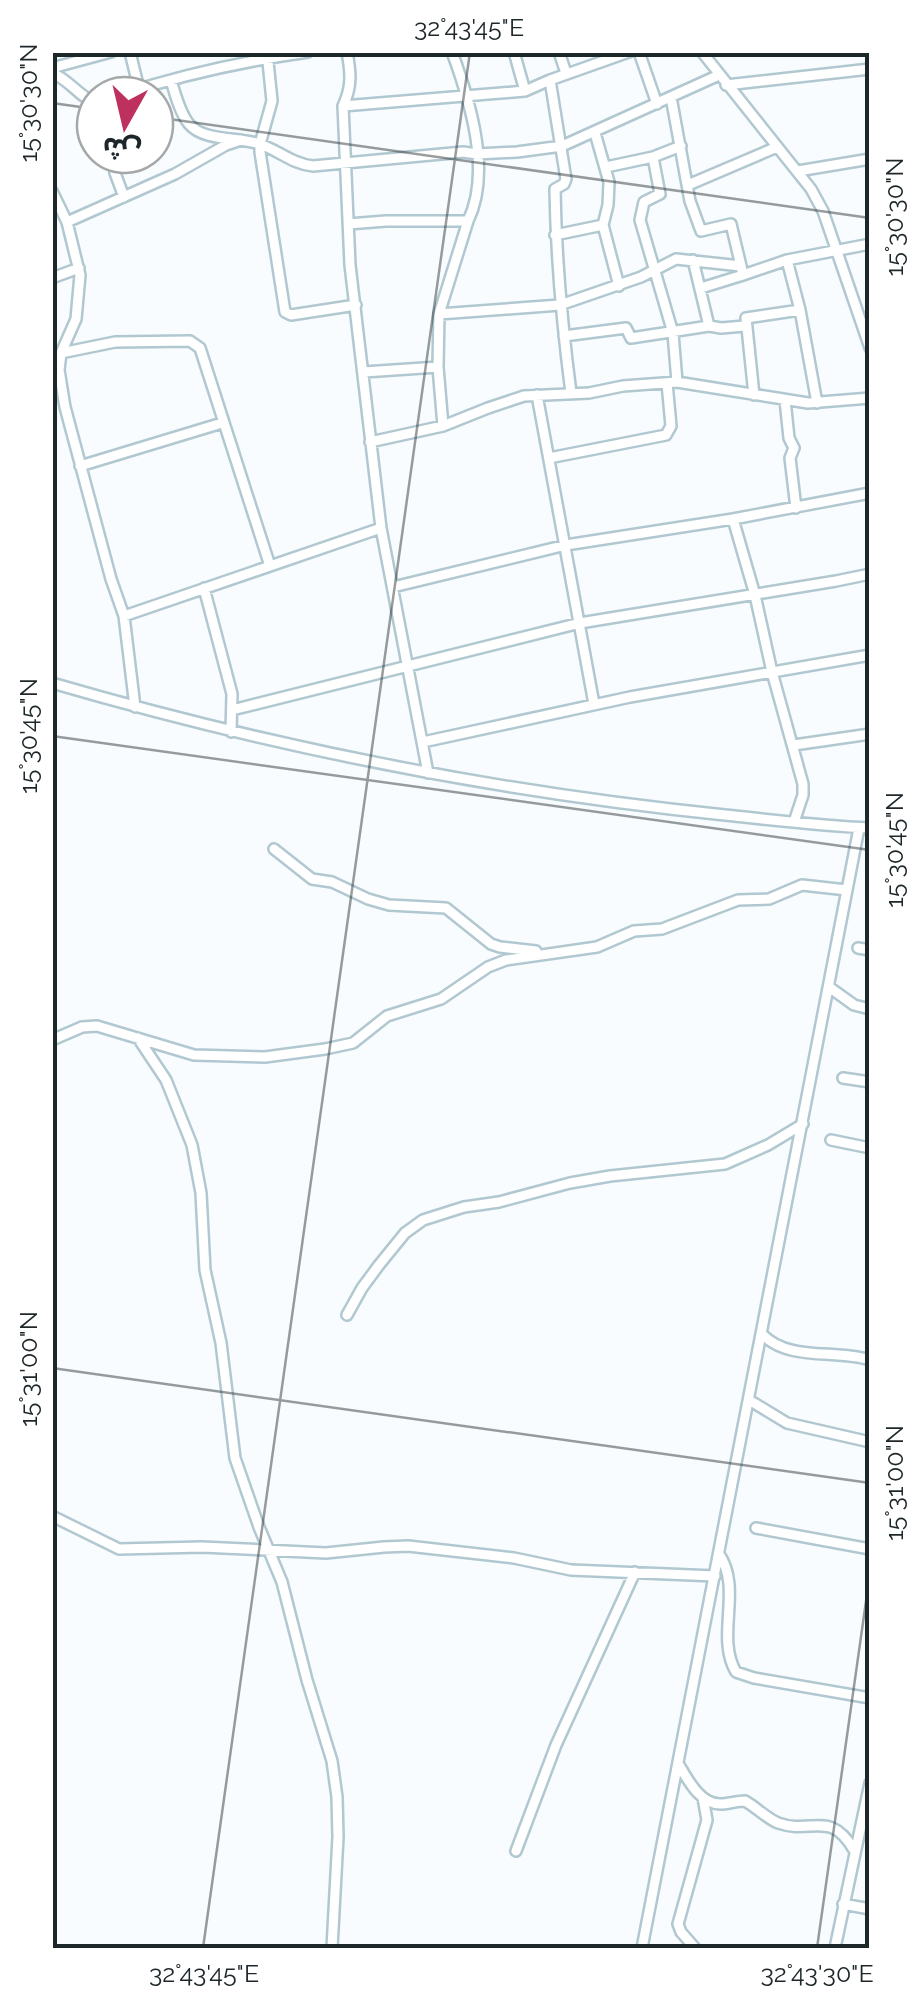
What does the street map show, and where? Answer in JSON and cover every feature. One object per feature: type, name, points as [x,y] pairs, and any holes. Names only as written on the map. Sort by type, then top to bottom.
[{"type":"street","points":[[52,71],[111,52]]},
{"type":"street","points":[[175,79],[268,55],[308,52]]},
{"type":"street","points":[[347,52],[351,81],[343,106],[350,265],[381,528],[428,772]]},
{"type":"street","points":[[443,426],[438,367],[440,314],[477,198],[477,154],[468,96],[452,52]]},
{"type":"street","points":[[514,52],[526,91]]},
{"type":"street","points":[[559,52],[566,73]]},
{"type":"street","points":[[343,106],[526,91],[628,52]]},
{"type":"street","points":[[639,52],[657,104]]},
{"type":"street","points":[[702,52],[798,171],[822,212],[866,326],[870,348]]},
{"type":"street","points":[[268,55],[272,101],[260,144],[286,314],[356,305]]},
{"type":"street","points":[[726,85],[870,69]]},
{"type":"street","points":[[52,71],[75,87]]},
{"type":"street","points":[[175,91],[185,117],[193,128],[205,134],[260,144],[303,165],[345,164],[562,146],[718,75]]},
{"type":"street","points":[[550,80],[565,182],[554,189],[560,305],[571,392]]},
{"type":"street","points":[[671,97],[690,202],[701,231],[732,226],[742,271]]},
{"type":"street","points":[[595,133],[610,194],[602,226],[619,286]]},
{"type":"street","points":[[67,222],[242,140]]},
{"type":"street","points":[[606,167],[653,157],[681,146]]},
{"type":"street","points":[[688,185],[777,148]]},
{"type":"street","points":[[548,458],[666,435],[671,426],[673,332],[640,217],[644,202],[660,194],[653,157]]},
{"type":"street","points":[[798,171],[870,158]]},
{"type":"street","points":[[116,175],[124,198]]},
{"type":"street","points":[[52,191],[67,222],[79,268],[79,305],[61,353],[59,370],[80,466],[124,616],[135,707]]},
{"type":"street","points":[[348,224],[468,221]]},
{"type":"street","points":[[556,235],[602,226]]},
{"type":"street","points":[[701,288],[742,271],[870,244]]},
{"type":"street","points":[[440,314],[560,305],[619,286],[676,259],[742,271]]},
{"type":"street","points":[[692,260],[709,326]]},
{"type":"street","points":[[786,260],[800,310],[817,403]]},
{"type":"street","points":[[52,278],[79,268]]},
{"type":"street","points":[[754,396],[745,326],[748,318],[800,310]]},
{"type":"street","points":[[564,336],[626,328],[631,338],[709,326],[745,326]]},
{"type":"street","points":[[61,353],[115,342],[190,341],[200,348],[270,566]]},
{"type":"street","points":[[364,372],[438,367]]},
{"type":"street","points":[[370,442],[443,426],[524,396],[589,393],[623,386],[672,382],[817,403],[870,398]]},
{"type":"street","points":[[538,395],[594,704]]},
{"type":"street","points":[[52,400],[65,407]]},
{"type":"street","points":[[785,400],[789,438],[794,448],[790,458],[796,508]]},
{"type":"street","points":[[80,466],[222,423]]},
{"type":"street","points":[[393,587],[566,546],[870,493]]},
{"type":"street","points":[[734,519],[803,784],[794,822]]},
{"type":"street","points":[[124,616],[381,528]]},
{"type":"street","points":[[232,710],[580,623],[870,574]]},
{"type":"street","points":[[204,588],[232,694],[231,732]]},
{"type":"street","points":[[424,742],[594,704],[870,654]]},
{"type":"street","points":[[52,683],[231,732],[428,772],[600,801],[864,828],[847,890],[642,1948]]},
{"type":"street","points":[[794,745],[870,734]]},
{"type":"street","points":[[274,849],[312,879],[332,882],[389,905],[446,908],[500,948],[549,952]]},
{"type":"street","points":[[52,1040],[82,1027],[97,1026],[194,1055],[265,1057],[339,1047],[360,1040],[387,1016],[440,998],[488,967],[524,956],[597,947],[634,931],[662,929],[738,900],[768,899],[802,885],[847,890]]},
{"type":"street","points":[[829,987],[854,1005],[870,1009]]},
{"type":"street","points":[[138,1038],[166,1080],[192,1146],[201,1192],[205,1270],[221,1343],[232,1443],[259,1528],[282,1582],[332,1760],[338,1797],[332,1948]]},
{"type":"street","points":[[842,1078],[870,1082]]},
{"type":"street","points":[[348,1315],[362,1288],[405,1233],[423,1220],[570,1182],[724,1164],[768,1146],[803,1124]]},
{"type":"street","points":[[831,1140],[870,1148]]},
{"type":"street","points":[[762,1334],[774,1346],[788,1350],[870,1360]]},
{"type":"street","points":[[749,1400],[788,1423],[870,1442]]},
{"type":"street","points":[[52,1516],[119,1549],[202,1546],[326,1553],[408,1546],[514,1558],[571,1570],[715,1576]]},
{"type":"street","points":[[756,1528],[870,1549]]},
{"type":"street","points":[[719,1554],[728,1581],[729,1655],[736,1672],[870,1698]]},
{"type":"street","points":[[516,1851],[556,1745],[635,1572]]},
{"type":"street","points":[[678,1763],[702,1798],[707,1820],[678,1924],[696,1948]]},
{"type":"street","points":[[834,1948],[870,1783]]},
{"type":"street","points":[[702,1798],[714,1804],[748,1802],[782,1824],[833,1827],[845,1835],[854,1850]]},
{"type":"street","points":[[858,1836],[870,1838]]},
{"type":"street","points":[[843,1904],[870,1909]]}]
